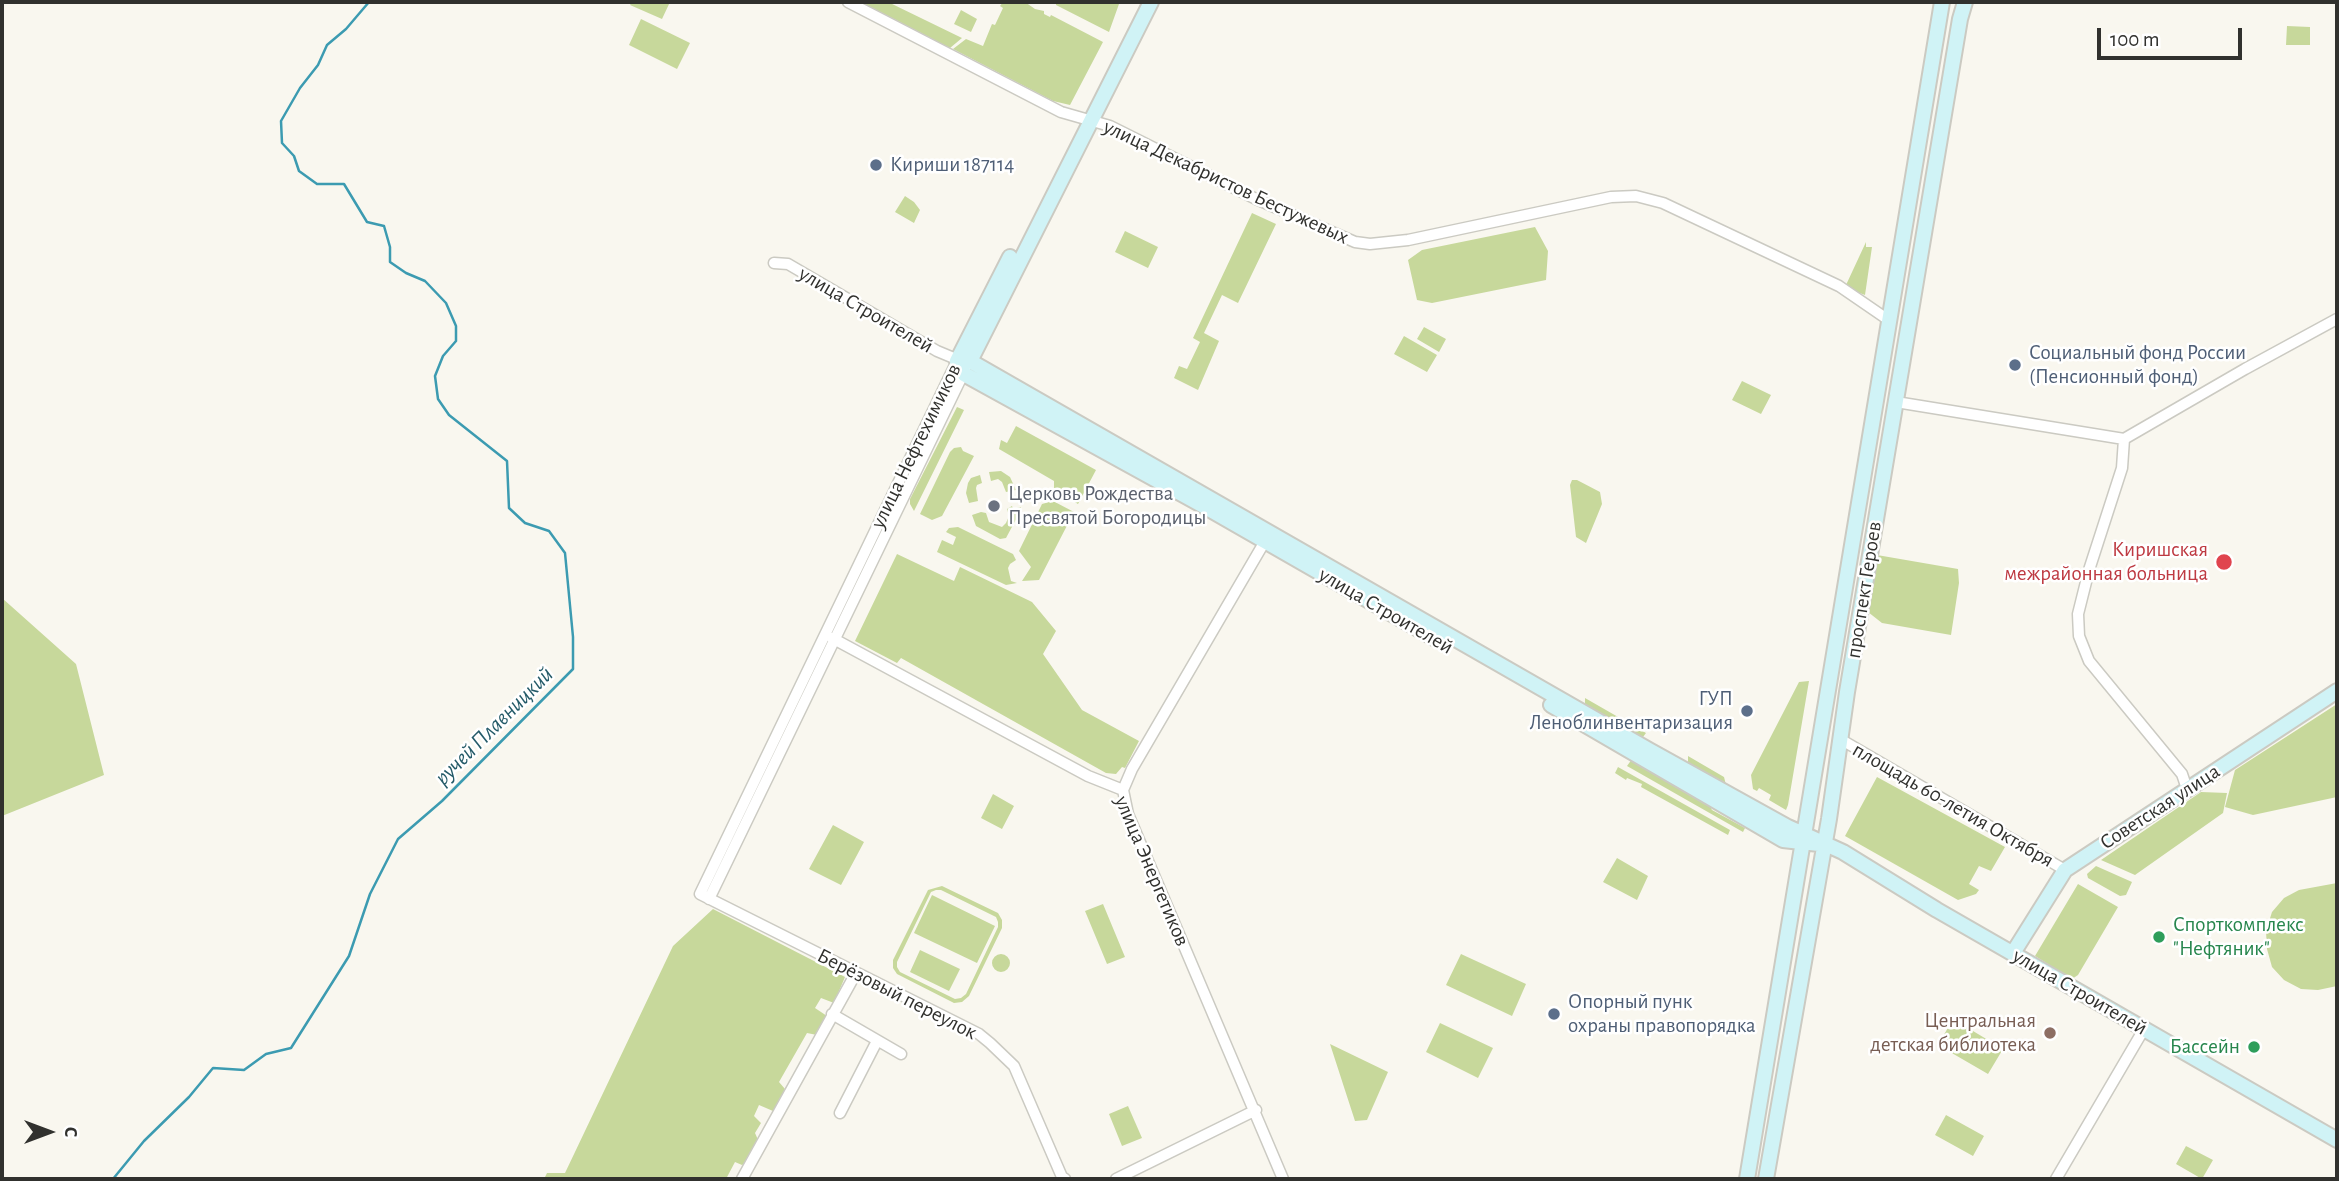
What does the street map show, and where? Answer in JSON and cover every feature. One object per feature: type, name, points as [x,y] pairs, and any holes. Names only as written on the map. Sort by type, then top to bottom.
[{"type":"street","name":"улица Декабристов Бестужевых","points":[[848,2],[1061,111],[1110,126],[1256,199],[1355,242],[1370,244],[1408,240],[1611,197],[1636,196],[1653,199],[1839,286],[1890,321]]},
{"type":"street","name":"улица Нефтехимиков","points":[[705,896],[1141,2]]},
{"type":"street","points":[[1086,118],[1151,2]]},
{"type":"street","name":"проспект Героев","points":[[1747,1179],[1942,2]]},
{"type":"street","name":"проспект Героев","points":[[1766,1179],[1965,2]]},
{"type":"street","name":"улица Строителей","points":[[774,263],[788,264],[1202,505],[1267,537],[1783,840],[1804,838],[1843,852],[2337,1140]]},
{"type":"street","points":[[1896,402],[2124,439],[2337,319]]},
{"type":"street","points":[[2124,439],[2122,468],[2081,603],[2079,636],[2089,661],[2182,774],[2187,789]]},
{"type":"street","points":[[1123,790],[1132,769],[1267,537]]},
{"type":"street","name":"улица Энергетиков","points":[[830,637],[1088,776],[1123,790],[1128,814],[1256,1110],[1283,1179]]},
{"type":"street","name":"Советская улица","points":[[2013,953],[2065,870],[2337,691]]},
{"type":"street","name":"площадь 60-летия Октября","points":[[1840,739],[2065,870]]},
{"type":"street","name":"Берёзовый переулок","points":[[705,896],[979,1034],[1014,1066],[1065,1179]]},
{"type":"street","points":[[742,1179],[856,973]]},
{"type":"street","points":[[832,1014],[901,1054]]},
{"type":"street","points":[[2056,1179],[2144,1029]]},
{"type":"street","points":[[839,1113],[877,1041]]},
{"type":"street","points":[[1116,1179],[1256,1110]]},
{"type":"green space","points":[[632,2],[670,2],[662,19],[630,5]]},
{"type":"green space","points":[[861,2],[888,2],[962,38],[950,48]]},
{"type":"green space","points":[[1003,2],[1025,2],[1103,42],[1070,105],[1053,101],[953,49],[966,39],[983,46],[992,24],[995,25],[1003,8],[1000,6]]},
{"type":"green space","points":[[1056,2],[1119,4],[1109,32],[1056,5]]},
{"type":"green space","points":[[961,10],[977,19],[971,32],[954,24]]},
{"type":"green space","points":[[641,19],[690,43],[677,69],[629,45]]},
{"type":"green space","points":[[2287,26],[2310,27],[2310,45],[2286,45]]},
{"type":"green space","points":[[905,196],[920,210],[914,223],[895,212]]},
{"type":"green space","points":[[1252,213],[1276,224],[1238,303],[1222,295],[1204,333],[1219,341],[1198,390],[1174,378],[1179,366],[1187,369],[1200,342],[1193,338]]},
{"type":"green space","points":[[1535,227],[1548,251],[1546,280],[1432,303],[1417,300],[1408,260],[1422,250]]},
{"type":"green space","points":[[1125,231],[1158,247],[1148,268],[1115,252]]},
{"type":"green space","points":[[1866,242],[1866,247],[1872,247],[1865,295],[1849,289],[1846,285]]},
{"type":"green space","points":[[1424,327],[1446,339],[1439,352],[1417,339]]},
{"type":"green space","points":[[1404,336],[1437,355],[1427,372],[1394,354]]},
{"type":"green space","points":[[1742,381],[1771,395],[1761,414],[1732,400]]},
{"type":"green space","points":[[957,407],[964,410],[914,511],[910,499]]},
{"type":"green space","points":[[1016,426],[1096,470],[1078,504],[1054,490],[1054,481],[999,449],[1001,440],[1007,443]]},
{"type":"green space","points":[[961,447],[963,451],[974,456],[942,516],[932,520],[920,514],[950,452]]},
{"type":"green space","points":[[1001,471],[1010,477],[1016,490],[1006,492],[998,479],[991,481],[989,472]]},
{"type":"green space","points":[[980,475],[982,483],[976,488],[978,501],[969,503],[966,493],[968,483],[971,478]]},
{"type":"green space","points":[[1572,480],[1600,492],[1602,504],[1586,543],[1576,537],[1570,485]]},
{"type":"green space","points":[[1053,501],[1074,512],[1039,580],[1022,581],[1031,567],[1019,551],[1042,504]]},
{"type":"green space","points":[[1012,506],[1013,509],[1021,507],[1021,510],[1006,538],[1000,539],[976,526],[972,515],[981,512],[986,513],[989,522],[1002,527],[1009,516],[1007,509]]},
{"type":"green space","points":[[958,527],[1013,554],[1016,560],[1008,568],[1011,581],[1017,583],[1006,585],[937,552],[942,540],[953,545],[956,537],[946,532],[949,528]]},
{"type":"green space","points":[[897,554],[954,581],[960,567],[1032,602],[1056,631],[1043,654],[1082,710],[1139,741],[1125,768],[1122,767],[1116,774],[1106,773],[901,658],[897,663],[855,641]]},
{"type":"green space","points":[[1877,555],[1958,569],[1959,583],[1951,635],[1882,623],[1868,612]]},
{"type":"green space","points":[[2,598],[76,664],[104,775],[2,816]]},
{"type":"green space","points":[[1809,681],[1786,810],[1769,800],[1771,795],[1759,788],[1757,791],[1753,789],[1751,775],[1799,682]]},
{"type":"green space","points":[[1585,698],[1646,733],[1638,739],[1585,706]]},
{"type":"green space","points":[[2337,704],[2337,797],[2253,815],[2225,807],[2235,770]]},
{"type":"green space","points":[[1688,756],[1724,777],[1726,785],[1688,768]]},
{"type":"green space","points":[[1632,759],[1707,801],[1712,810],[1745,828],[1743,832],[1627,766]]},
{"type":"green space","points":[[1618,767],[1730,830],[1728,835],[1641,787],[1642,784],[1627,778],[1626,780],[1615,773]]},
{"type":"green space","points":[[1877,777],[2005,847],[1991,871],[1979,866],[1969,884],[1979,890],[1976,894],[1958,900],[1845,836]]},
{"type":"green space","points":[[2201,792],[2227,793],[2223,813],[2135,875],[2101,860]]},
{"type":"green space","points":[[993,794],[1014,806],[1002,829],[981,818]]},
{"type":"green space","points":[[833,825],[864,842],[841,885],[809,869]]},
{"type":"green space","points":[[1617,858],[1648,876],[1637,900],[1603,882]]},
{"type":"green space","points":[[2096,866],[2132,882],[2126,895],[2120,896],[2088,878],[2087,874]]},
{"type":"green space","points":[[2337,883],[2337,986],[2318,990],[2301,989],[2284,980],[2272,967],[2266,931],[2272,912],[2284,898],[2299,890]]},
{"type":"green space","points":[[2078,884],[2118,907],[2078,975],[2072,979],[2035,956]]},
{"type":"green space","points":[[942,886],[998,913],[1002,920],[1002,928],[969,996],[962,1002],[954,1003],[897,974],[893,968],[893,960],[928,890]],"holes":[[[941,890],[996,917],[998,922],[966,994],[955,999],[900,972],[897,967],[931,892]]]},
{"type":"green space","points":[[932,895],[995,926],[977,963],[914,933]]},
{"type":"green space","points":[[1103,904],[1125,957],[1107,964],[1085,911]]},
{"type":"green space","points":[[713,909],[845,977],[834,1003],[821,998],[815,1008],[827,1016],[817,1035],[807,1033],[779,1082],[785,1089],[773,1111],[759,1105],[754,1116],[761,1123],[755,1133],[759,1142],[748,1162],[742,1165],[735,1162],[726,1179],[544,1179],[547,1173],[565,1173],[673,946]]},
{"type":"green space","points":[[920,950],[960,969],[949,991],[910,972]]},
{"type":"green space","points":[[1001,954],[1007,957],[1010,963],[1007,969],[1001,972],[995,969],[992,963],[995,957]]},
{"type":"green space","points":[[1461,954],[1526,984],[1512,1016],[1446,985]]},
{"type":"green space","points":[[1953,1019],[2003,1049],[1988,1074],[1938,1045]]},
{"type":"green space","points":[[1440,1023],[1493,1048],[1478,1078],[1426,1052]]},
{"type":"green space","points":[[1330,1044],[1388,1072],[1367,1120],[1355,1121]]},
{"type":"green space","points":[[1128,1106],[1142,1138],[1122,1146],[1109,1114]]},
{"type":"green space","points":[[1946,1115],[1984,1136],[1973,1156],[1935,1135]]},
{"type":"green space","points":[[2186,1146],[2213,1160],[2202,1179],[2176,1164]]},
{"type":"waterway","name":"ручей Плавницкий","points":[[113,1179],[144,1141],[189,1097],[213,1068],[244,1070],[266,1054],[291,1048],[349,956],[370,894],[398,839],[442,801],[573,669],[573,637],[565,553],[549,531],[525,523],[509,508],[507,461],[449,415],[438,399],[435,376],[443,356],[456,341],[456,326],[446,303],[425,281],[390,262],[390,247],[384,226],[367,222],[344,184],[317,184],[299,171],[294,156],[282,143],[281,121],[300,88],[318,65],[327,45],[346,29],[369,2]]},
{"type":"place","name":"Кириши 187114","points":[[876,165]]},
{"type":"place","name":"Социальный фонд России (Пенсионный фонд)","points":[[2015,365]]},
{"type":"place","name":"Церковь Рождества Пресвятой Богородицы","points":[[994,506]]},
{"type":"place","name":"Киришская межрайонная больница","points":[[2224,562]]},
{"type":"place","name":"ГУП Леноблинвентаризация","points":[[1747,711]]},
{"type":"place","name":"Спорткомплекс \"Нефтяник\"","points":[[2159,937]]},
{"type":"place","name":"Опорный пунк охраны правопорядка","points":[[1554,1014]]},
{"type":"place","name":"Центральная детская библиотека","points":[[2050,1033]]},
{"type":"place","name":"Бассейн","points":[[2254,1047]]}]
